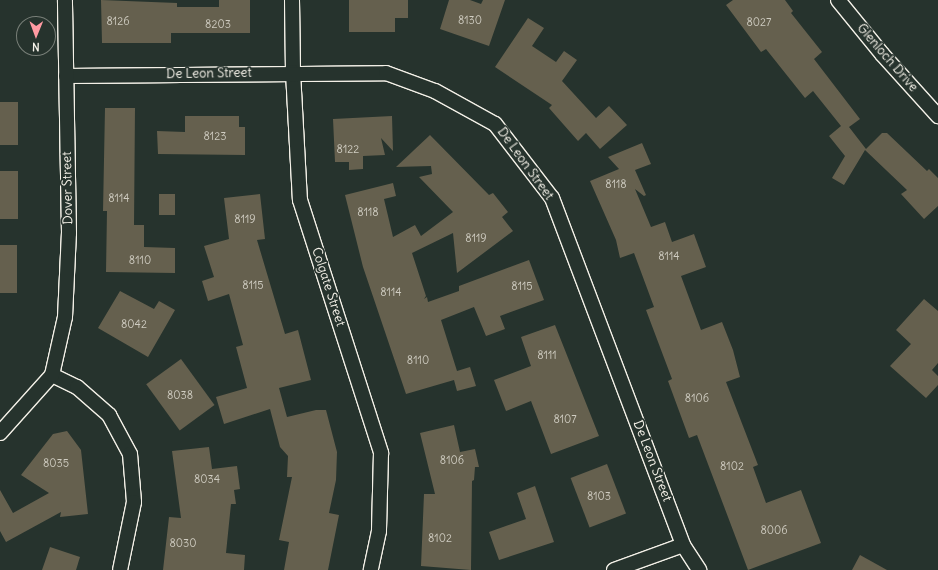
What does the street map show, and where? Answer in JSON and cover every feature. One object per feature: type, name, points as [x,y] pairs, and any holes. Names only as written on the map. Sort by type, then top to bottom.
[{"type":"street","name":"Dover Street","points":[[52,375],[65,317],[69,233],[66,0]]},
{"type":"street","name":"Colgate Street","points":[[292,0],[293,72],[300,200],[380,453],[379,531],[371,570]]},
{"type":"street","name":"Glenloch Drive","points":[[838,0],[882,54],[938,116]]},
{"type":"street","name":"De Leon Street","points":[[66,76],[293,72],[386,74],[435,91],[495,124],[552,198],[683,545],[699,570]]},
{"type":"street","points":[[0,433],[52,375],[77,387],[109,415],[130,454],[134,502],[120,570]]},
{"type":"street","points":[[614,570],[683,545]]},
{"type":"building","points":[[101,0],[177,3],[177,7],[219,7],[219,0],[250,0],[250,33],[171,33],[171,43],[102,43]]},
{"type":"building","points":[[349,0],[408,0],[408,18],[395,18],[395,32],[349,32]]},
{"type":"building","points":[[449,0],[470,0],[481,4],[483,0],[505,0],[489,46],[440,29]]},
{"type":"building","points":[[733,0],[785,0],[793,11],[791,13],[822,52],[814,59],[860,119],[849,127],[866,149],[882,133],[887,133],[927,171],[929,169],[938,178],[938,206],[924,219],[901,194],[907,190],[865,150],[844,185],[832,178],[845,156],[829,136],[841,126],[813,91],[805,98],[766,49],[761,52],[726,5]]},
{"type":"building","points":[[528,18],[544,28],[532,46],[556,62],[564,51],[577,60],[562,81],[596,118],[609,106],[627,125],[600,149],[586,133],[578,141],[549,108],[552,105],[495,67]]},
{"type":"building","points":[[0,102],[18,102],[18,145],[0,145]]},
{"type":"building","points":[[105,108],[135,108],[134,225],[144,225],[144,247],[175,248],[175,273],[106,272],[107,211],[103,211]]},
{"type":"building","points":[[185,116],[239,116],[239,127],[245,127],[245,155],[158,154],[157,131],[185,132]]},
{"type":"building","points":[[392,116],[393,151],[381,138],[385,155],[363,156],[363,169],[349,170],[349,162],[335,162],[333,119]]},
{"type":"building","points":[[430,135],[489,195],[493,193],[508,212],[502,217],[513,231],[457,273],[453,233],[412,253],[426,296],[424,299],[427,297],[428,302],[459,291],[459,286],[529,260],[544,300],[500,316],[505,329],[486,336],[474,307],[441,320],[457,371],[470,367],[476,386],[457,391],[454,380],[406,394],[363,267],[345,195],[393,183],[396,196],[384,199],[393,237],[415,225],[421,236],[453,212],[419,177],[432,174],[431,166],[396,167]]},
{"type":"building","points":[[642,143],[651,164],[635,170],[646,195],[644,196],[635,189],[651,227],[665,222],[672,242],[694,234],[706,267],[681,276],[701,330],[722,322],[733,350],[740,377],[726,382],[758,465],[753,467],[766,503],[801,490],[821,543],[748,570],[697,435],[689,438],[668,381],[672,379],[646,310],[654,307],[634,253],[620,258],[616,240],[590,181],[619,169],[608,157]]},
{"type":"building","points":[[0,171],[18,171],[18,219],[0,219]]},
{"type":"building","points":[[159,194],[175,194],[175,215],[159,215]]},
{"type":"building","points":[[260,194],[265,239],[257,240],[285,334],[298,330],[311,380],[279,388],[287,417],[316,410],[326,410],[337,452],[336,480],[329,513],[339,515],[328,570],[284,570],[289,542],[279,540],[292,477],[287,477],[288,456],[280,447],[270,409],[224,424],[216,397],[247,388],[236,347],[243,345],[229,294],[208,301],[202,281],[214,277],[204,246],[229,239],[224,198]]},
{"type":"building","points":[[0,245],[17,245],[17,293],[0,293]]},
{"type":"building","points":[[120,291],[154,309],[159,301],[175,310],[148,357],[98,328]]},
{"type":"building","points":[[924,299],[938,311],[938,363],[932,370],[938,376],[938,385],[926,398],[890,366],[911,344],[896,330]]},
{"type":"building","points":[[555,325],[599,436],[551,454],[531,401],[506,411],[494,380],[531,366],[521,337]]},
{"type":"building","points":[[181,359],[215,405],[180,430],[146,384]]},
{"type":"building","points":[[454,425],[460,452],[475,449],[479,467],[475,467],[474,480],[472,481],[471,570],[421,566],[424,494],[435,494],[420,433]]},
{"type":"building","points":[[67,431],[81,450],[88,514],[60,517],[61,512],[6,542],[0,531],[0,490],[13,513],[49,493],[21,475],[53,434]]},
{"type":"building","points":[[209,447],[212,469],[237,466],[240,489],[234,490],[236,504],[231,504],[226,553],[245,555],[244,570],[163,570],[169,517],[181,518],[172,451]]},
{"type":"building","points":[[607,464],[626,513],[590,527],[571,478]]},
{"type":"building","points":[[535,486],[554,542],[499,560],[489,532],[526,519],[517,493]]},
{"type":"building","points":[[50,547],[80,557],[76,570],[42,570]]},
{"type":"building","points":[[860,555],[887,570],[852,570]]}]
